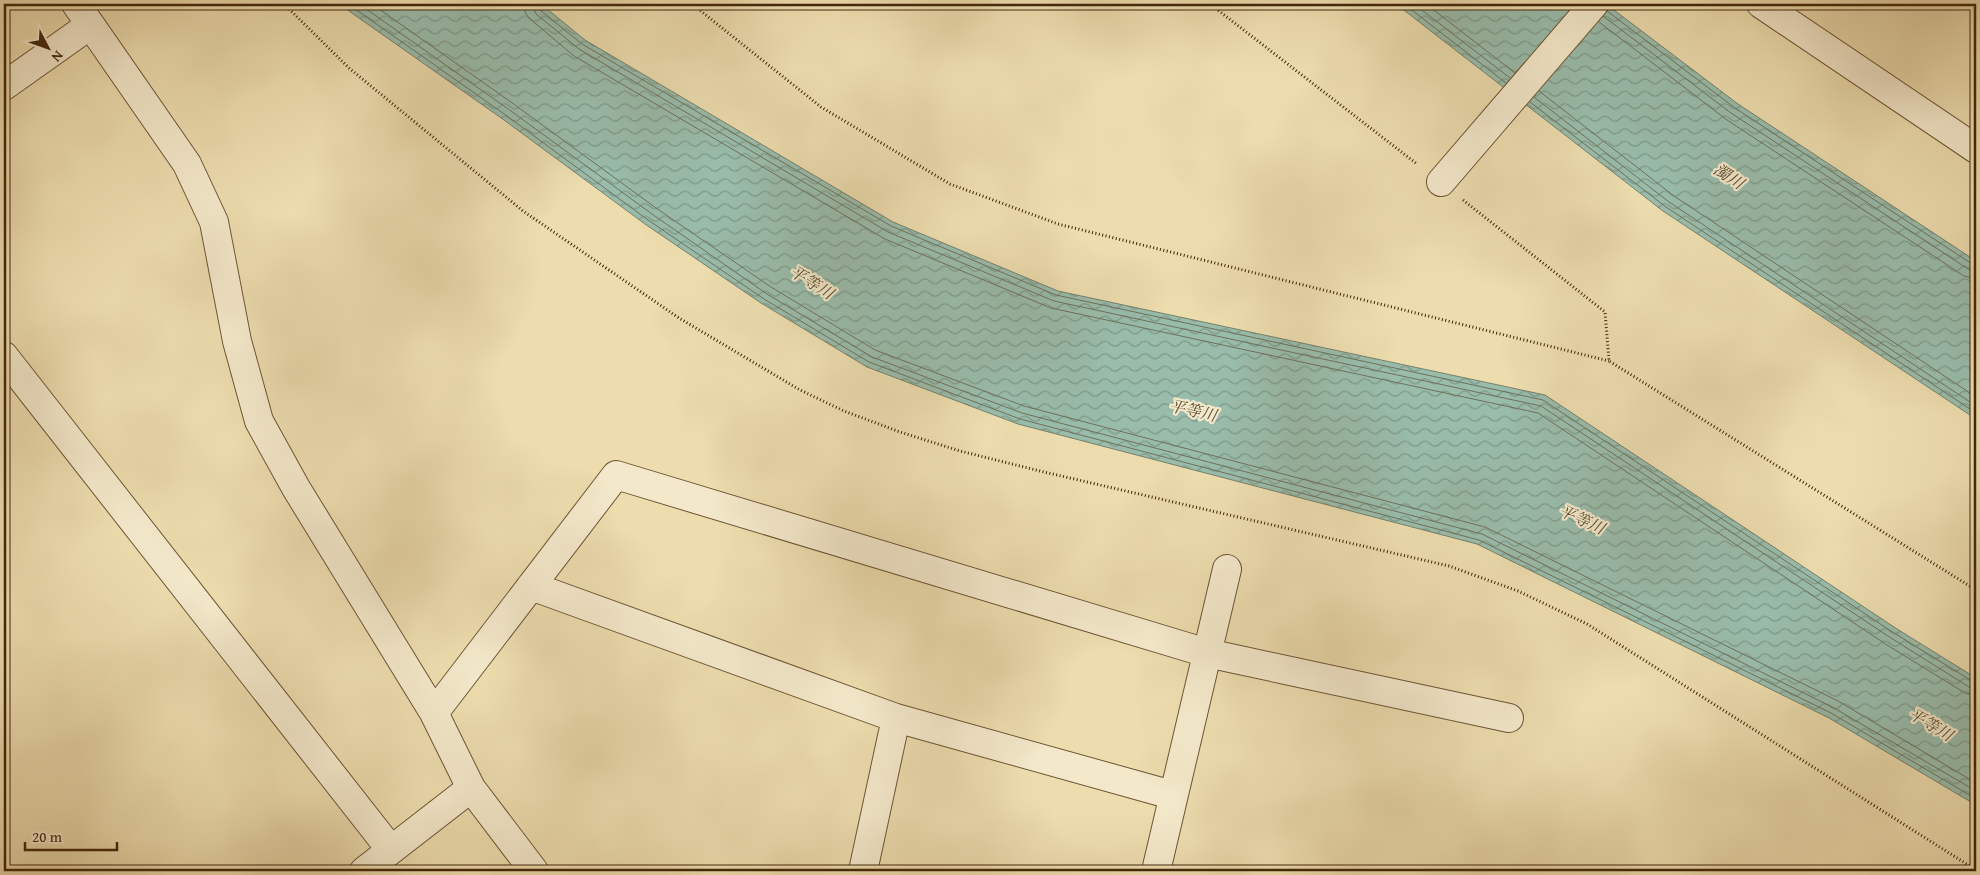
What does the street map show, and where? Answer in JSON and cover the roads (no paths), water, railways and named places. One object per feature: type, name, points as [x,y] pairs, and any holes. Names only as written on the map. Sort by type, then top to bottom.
[{"type":"street","points":[[1441,182],[1594,4]]},
{"type":"street","points":[[1761,4],[1976,149]]},
{"type":"street","points":[[4,86],[83,14],[188,164],[214,222],[237,341],[258,421],[296,488],[434,713],[471,788],[534,871]]},
{"type":"street","points":[[4,356],[391,850]]},
{"type":"street","points":[[434,713],[616,474],[1207,653],[1509,718]]},
{"type":"street","points":[[1156,871],[1172,795],[1227,568]]},
{"type":"street","points":[[531,586],[896,718],[1172,795]]},
{"type":"street","points":[[863,871],[896,718]]},
{"type":"street","points":[[364,871],[471,788]]},
{"type":"water","name":"平等川","points":[[339,4],[541,4],[585,40],[893,222],[1058,291],[1545,395],[1897,629],[1976,678],[1976,805],[1829,718],[1477,544],[1018,424],[867,367],[761,303],[645,224],[504,120]]},
{"type":"water","name":"濁川","points":[[1396,4],[1606,4],[1738,104],[1976,261],[1976,419],[1663,211]]}]
